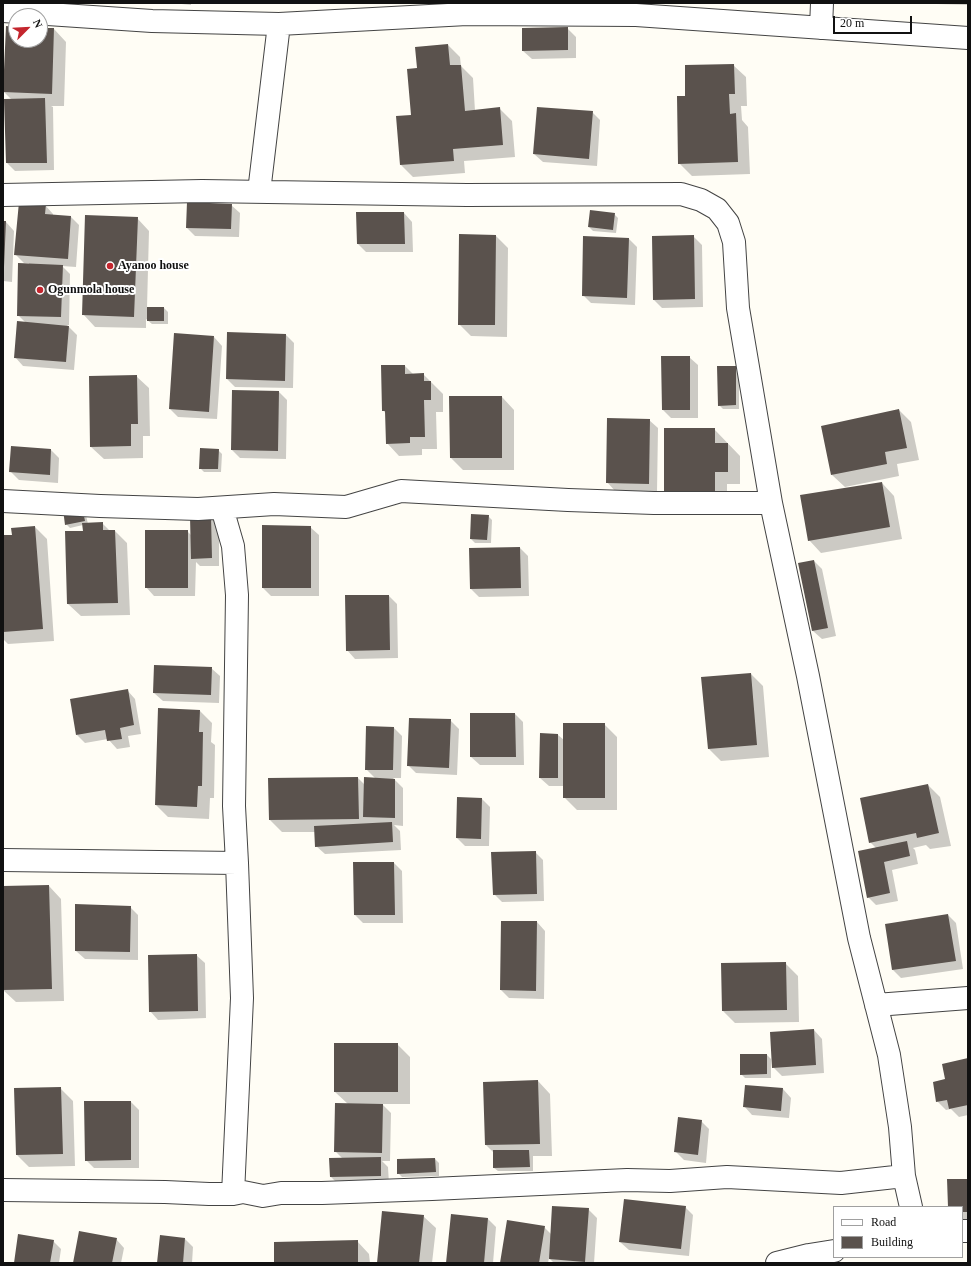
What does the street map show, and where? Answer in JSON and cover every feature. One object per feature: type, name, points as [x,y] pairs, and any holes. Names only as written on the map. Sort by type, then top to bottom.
[{"type":"street","points":[[821,28],[822,3]]},
{"type":"street","points":[[3,11],[152,21],[279,24],[467,14],[636,15],[968,38]]},
{"type":"street","points":[[259,192],[279,24]]},
{"type":"street","points":[[3,194],[202,191],[467,195],[681,194],[701,200],[717,209],[728,223],[734,242],[738,308],[771,504],[808,676],[859,938],[889,1055],[900,1126],[904,1176],[911,1206]]},
{"type":"street","points":[[3,501],[198,509],[274,504],[346,507],[401,491],[568,500],[771,504]]},
{"type":"street","points":[[222,508],[233,546],[237,595],[234,806],[242,998],[233,1194]]},
{"type":"street","points":[[3,860],[237,863]]},
{"type":"street","points":[[876,1005],[968,998]]},
{"type":"street","points":[[3,1190],[233,1194],[243,1192],[263,1196],[281,1193],[330,1193],[442,1189],[627,1180],[670,1181],[727,1177],[841,1183],[904,1176]]},
{"type":"street","points":[[777,1263],[833,1251]]},
{"type":"building","points":[[6,26],[8,26],[8,48],[48,48],[48,28],[54,28],[52,94],[3,92]]},
{"type":"building","points":[[568,27],[568,50],[522,51],[522,28]]},
{"type":"building","points":[[448,44],[450,65],[461,65],[465,111],[500,107],[503,145],[453,149],[454,161],[400,165],[396,116],[411,115],[407,69],[417,68],[415,47]]},
{"type":"building","points":[[734,64],[735,94],[729,94],[730,114],[736,113],[738,162],[678,164],[677,96],[685,96],[685,65]]},
{"type":"building","points":[[45,98],[47,163],[6,163],[4,99]]},
{"type":"building","points":[[537,107],[593,111],[589,159],[533,154]]},
{"type":"building","points":[[19,202],[46,204],[45,214],[71,216],[68,259],[14,255]]},
{"type":"building","points":[[187,202],[232,204],[231,229],[186,228]]},
{"type":"building","points":[[590,210],[615,213],[613,230],[588,227]]},
{"type":"building","points":[[356,212],[404,212],[405,244],[357,244]]},
{"type":"building","name":"Ayanoo house","points":[[85,215],[138,217],[134,317],[82,315]]},
{"type":"building","points":[[3,221],[6,221],[4,267],[3,267]]},
{"type":"building","points":[[459,234],[496,235],[495,325],[458,325]]},
{"type":"building","points":[[694,235],[695,299],[653,300],[652,236]]},
{"type":"building","points":[[583,236],[629,238],[627,298],[582,296]]},
{"type":"building","name":"Ogunmola house","points":[[18,263],[63,265],[61,317],[17,316]]},
{"type":"building","points":[[147,307],[164,307],[164,321],[147,321]]},
{"type":"building","points":[[17,321],[69,326],[66,362],[14,358]]},
{"type":"building","points":[[227,332],[286,334],[285,381],[226,379]]},
{"type":"building","points":[[174,333],[214,336],[209,412],[169,409]]},
{"type":"building","points":[[661,356],[690,356],[690,410],[662,410]]},
{"type":"building","points":[[381,365],[405,365],[405,374],[424,373],[424,381],[431,381],[431,400],[424,400],[425,437],[410,437],[410,443],[386,444],[385,411],[382,411]]},
{"type":"building","points":[[717,366],[736,366],[736,405],[718,406]]},
{"type":"building","points":[[137,375],[138,424],[131,424],[131,446],[90,447],[89,376]]},
{"type":"building","points":[[232,390],[279,391],[278,451],[231,450]]},
{"type":"building","points":[[449,396],[502,396],[502,458],[450,458]]},
{"type":"building","points":[[899,409],[907,448],[885,452],[887,464],[831,475],[821,426]]},
{"type":"building","points":[[607,418],[650,419],[649,484],[606,483]]},
{"type":"building","points":[[664,428],[715,428],[715,443],[728,443],[728,472],[715,472],[715,492],[664,491]]},
{"type":"building","points":[[11,446],[51,449],[50,475],[9,472]]},
{"type":"building","points":[[200,448],[219,449],[218,469],[199,469]]},
{"type":"building","points":[[882,482],[890,527],[808,541],[800,495]]},
{"type":"building","points":[[82,506],[85,521],[65,525],[63,509]]},
{"type":"building","points":[[471,514],[489,515],[487,540],[470,539]]},
{"type":"building","points":[[190,516],[211,516],[212,558],[191,559]]},
{"type":"building","points":[[103,522],[103,530],[115,530],[118,603],[67,604],[65,531],[83,531],[82,523]]},
{"type":"building","points":[[262,525],[311,526],[311,588],[262,588]]},
{"type":"building","points":[[35,526],[43,629],[3,632],[3,535],[12,535],[11,528]]},
{"type":"building","points":[[145,530],[188,530],[188,588],[145,588]]},
{"type":"building","points":[[520,547],[521,588],[470,589],[469,548]]},
{"type":"building","points":[[814,560],[828,628],[812,631],[798,563]]},
{"type":"building","points":[[345,595],[389,595],[390,650],[346,651]]},
{"type":"building","points":[[154,665],[212,667],[211,695],[153,693]]},
{"type":"building","points":[[751,673],[757,745],[708,749],[701,677]]},
{"type":"building","points":[[128,689],[134,725],[120,728],[122,739],[107,741],[105,730],[76,735],[70,699]]},
{"type":"building","points":[[158,708],[200,710],[199,732],[203,732],[202,786],[198,786],[197,807],[155,805]]},
{"type":"building","points":[[470,713],[515,713],[516,757],[470,757]]},
{"type":"building","points":[[409,718],[451,719],[449,768],[407,766]]},
{"type":"building","points":[[563,723],[605,723],[605,798],[563,798]]},
{"type":"building","points":[[366,726],[394,727],[393,770],[365,770]]},
{"type":"building","points":[[540,733],[558,734],[558,778],[539,778]]},
{"type":"building","points":[[358,777],[359,819],[269,820],[268,778]]},
{"type":"building","points":[[364,777],[395,779],[395,818],[363,817]]},
{"type":"building","points":[[928,784],[939,833],[917,838],[916,833],[869,843],[860,798]]},
{"type":"building","points":[[457,797],[482,798],[481,839],[456,838]]},
{"type":"building","points":[[392,822],[393,842],[315,847],[314,826]]},
{"type":"building","points":[[907,841],[910,856],[884,862],[890,893],[867,898],[858,851]]},
{"type":"building","points":[[536,851],[537,894],[493,895],[491,852]]},
{"type":"building","points":[[353,862],[394,862],[395,915],[354,915]]},
{"type":"building","points":[[49,885],[52,989],[3,990],[3,886]]},
{"type":"building","points":[[75,904],[131,906],[130,952],[75,951]]},
{"type":"building","points":[[948,914],[956,961],[892,970],[885,924]]},
{"type":"building","points":[[501,921],[537,921],[536,991],[500,990]]},
{"type":"building","points":[[197,954],[198,1011],[149,1012],[148,955]]},
{"type":"building","points":[[786,962],[787,1010],[722,1011],[721,963]]},
{"type":"building","points":[[814,1029],[816,1065],[772,1068],[770,1032]]},
{"type":"building","points":[[334,1043],[398,1043],[398,1092],[334,1092]]},
{"type":"building","points":[[740,1054],[767,1054],[767,1074],[740,1075]]},
{"type":"building","points":[[968,1058],[968,1105],[949,1109],[947,1100],[936,1102],[933,1082],[945,1079],[942,1064]]},
{"type":"building","points":[[538,1080],[540,1144],[485,1145],[483,1082]]},
{"type":"building","points":[[745,1085],[783,1088],[781,1111],[743,1107]]},
{"type":"building","points":[[61,1087],[63,1154],[16,1155],[14,1088]]},
{"type":"building","points":[[84,1101],[131,1101],[131,1160],[85,1161]]},
{"type":"building","points":[[335,1103],[383,1104],[382,1153],[334,1152]]},
{"type":"building","points":[[678,1117],[702,1120],[698,1155],[674,1152]]},
{"type":"building","points":[[493,1150],[529,1150],[530,1167],[493,1168]]},
{"type":"building","points":[[381,1157],[381,1176],[330,1177],[329,1158]]},
{"type":"building","points":[[435,1158],[436,1172],[397,1174],[397,1159]]},
{"type":"building","points":[[947,1179],[968,1179],[968,1212],[963,1212],[963,1206],[948,1206]]},
{"type":"building","points":[[624,1199],[686,1206],[681,1249],[619,1242]]},
{"type":"building","points":[[552,1206],[589,1208],[585,1262],[549,1259]]},
{"type":"building","points":[[382,1211],[424,1215],[419,1263],[377,1263]]},
{"type":"building","points":[[451,1214],[488,1218],[484,1263],[446,1263]]},
{"type":"building","points":[[507,1220],[545,1226],[539,1263],[500,1263]]},
{"type":"building","points":[[79,1231],[117,1238],[112,1263],[73,1263]]},
{"type":"building","points":[[18,1234],[54,1240],[50,1263],[14,1263]]},
{"type":"building","points":[[160,1235],[185,1238],[183,1263],[157,1263]]},
{"type":"building","points":[[358,1240],[358,1263],[274,1263],[274,1242]]},
{"type":"place","name":"Ayanoo house","points":[[110,266]]},
{"type":"place","name":"Ogunmola house","points":[[40,290]]}]
